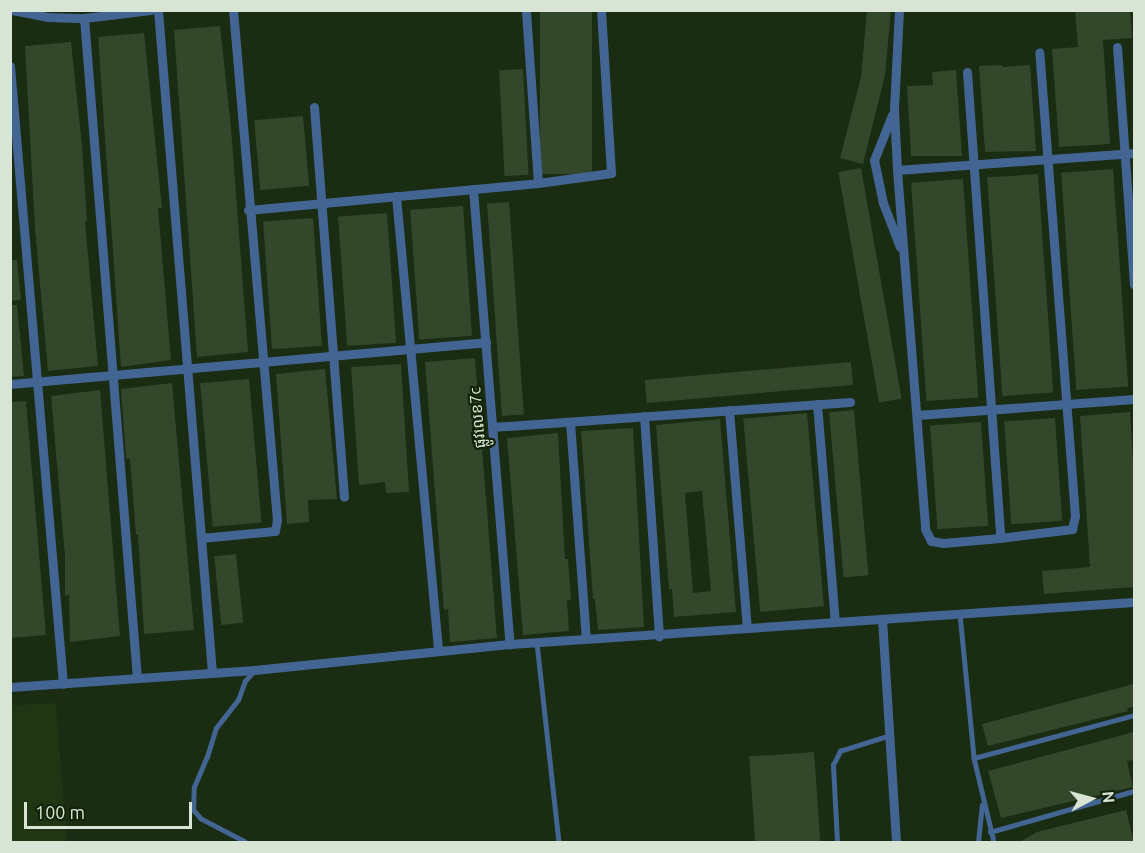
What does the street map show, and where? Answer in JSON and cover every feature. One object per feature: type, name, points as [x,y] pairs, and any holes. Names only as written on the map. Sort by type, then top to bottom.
[{"type":"street","points":[[12,10],[79,16],[151,10]]},
{"type":"street","points":[[158,10],[212,673]]},
{"type":"street","points":[[201,538],[275,531],[277,520],[248,210],[233,10]]},
{"type":"street","points":[[526,10],[538,183]]},
{"type":"street","points":[[248,210],[538,183],[611,173],[601,10]]},
{"type":"street","points":[[899,10],[894,110],[897,170],[925,529],[931,541],[943,543],[1072,529],[1075,516],[1040,52]]},
{"type":"street","points":[[79,16],[137,678]]},
{"type":"street","points":[[1117,47],[1130,153],[1134,284]]},
{"type":"street","points":[[10,66],[63,684]]},
{"type":"street","points":[[967,72],[1000,538]]},
{"type":"street","points":[[314,107],[344,497]]},
{"type":"street","points":[[894,110],[874,160],[882,203],[903,256]]},
{"type":"street","points":[[897,170],[1130,153]]},
{"type":"street","name":"ផ្លូវលេខ7c","points":[[473,189],[510,644]]},
{"type":"street","points":[[396,196],[438,651]]},
{"type":"street","points":[[10,384],[486,342]]},
{"type":"street","points":[[917,415],[1134,399]]},
{"type":"street","points":[[492,427],[850,402]]},
{"type":"street","points":[[817,404],[835,622]]},
{"type":"street","points":[[729,410],[747,628]]},
{"type":"street","points":[[644,416],[659,636]]},
{"type":"street","points":[[570,422],[586,638]]},
{"type":"street","points":[[10,687],[254,670],[586,638],[659,636],[1134,602]]},
{"type":"street","points":[[882,619],[896,843]]},
{"type":"lane","points":[[960,613],[974,758],[994,843]]},
{"type":"lane","points":[[537,643],[559,843]]},
{"type":"lane","points":[[245,843],[201,819],[193,810],[194,787],[216,728],[238,700],[245,681],[254,670]]},
{"type":"lane","points":[[974,758],[1134,715]]},
{"type":"lane","points":[[837,843],[833,773],[840,751],[890,735]]},
{"type":"lane","points":[[990,832],[1134,791]]},
{"type":"lane","points":[[978,843],[983,803]]},
{"type":"lane","points":[[231,834],[232,843]]},
{"type":"shaded area","points":[[56,703],[67,842],[11,842],[11,705]]},
{"type":"building","points":[[540,10],[592,10],[592,174],[540,174]]},
{"type":"building","points":[[867,10],[891,10],[885,75],[863,164],[840,158],[861,77]]},
{"type":"building","points":[[1075,10],[1130,10],[1132,38],[1103,40],[1110,144],[1059,147],[1052,49],[1078,47]]},
{"type":"building","points":[[220,26],[231,128],[248,352],[197,357],[174,30]]},
{"type":"building","points":[[144,33],[162,208],[158,208],[171,360],[121,367],[98,37]]},
{"type":"building","points":[[71,42],[82,146],[87,221],[85,221],[98,366],[48,371],[35,229],[25,46]]},
{"type":"building","points":[[1002,65],[1002,67],[1030,65],[1036,151],[985,152],[979,66]]},
{"type":"building","points":[[523,69],[529,175],[505,176],[499,70]]},
{"type":"building","points":[[956,70],[962,156],[911,156],[907,86],[933,85],[932,72]]},
{"type":"building","points":[[303,116],[309,186],[260,190],[254,120]]},
{"type":"building","points":[[861,168],[902,398],[879,402],[838,172]]},
{"type":"building","points":[[1113,169],[1128,386],[1076,390],[1061,173]]},
{"type":"building","points":[[1038,174],[1053,392],[1002,396],[987,178]]},
{"type":"building","points":[[963,179],[978,397],[926,401],[911,183]]},
{"type":"building","points":[[509,202],[524,414],[502,416],[487,204]]},
{"type":"building","points":[[463,206],[472,336],[419,339],[410,210]]},
{"type":"building","points":[[387,213],[396,343],[347,346],[338,216]]},
{"type":"building","points":[[313,218],[322,346],[272,349],[263,221]]},
{"type":"building","points":[[10,260],[17,260],[21,300],[10,301]]},
{"type":"building","points":[[10,305],[17,305],[24,376],[10,377]]},
{"type":"building","points":[[475,358],[497,638],[450,642],[448,609],[444,610],[425,362]]},
{"type":"building","points":[[851,362],[853,385],[647,403],[645,380]]},
{"type":"building","points":[[401,364],[409,492],[386,493],[385,482],[359,485],[351,367]]},
{"type":"building","points":[[325,369],[337,499],[308,500],[309,522],[287,524],[276,374]]},
{"type":"building","points":[[249,379],[262,522],[213,527],[200,383]]},
{"type":"building","points":[[172,383],[194,630],[144,634],[138,534],[136,535],[130,459],[126,459],[121,389]]},
{"type":"building","points":[[100,390],[120,636],[70,642],[69,595],[65,596],[65,556],[51,396]]},
{"type":"building","points":[[26,401],[46,635],[10,638],[10,402]]},
{"type":"building","points":[[854,410],[868,575],[844,578],[829,412]]},
{"type":"building","points":[[1130,412],[1134,477],[1134,587],[1044,594],[1042,571],[1090,567],[1080,416]]},
{"type":"building","points":[[807,413],[824,606],[760,612],[743,419]]},
{"type":"building","points":[[1055,418],[1062,521],[1011,524],[1004,422]]},
{"type":"building","points":[[720,419],[736,612],[674,617],[672,589],[669,589],[656,425]],"holes":[[[702,491],[711,591],[693,593],[685,493]]]},
{"type":"building","points":[[981,422],[988,526],[937,529],[930,426]]},
{"type":"building","points":[[633,428],[644,627],[598,630],[595,599],[593,599],[581,431]]},
{"type":"building","points":[[558,433],[565,559],[568,559],[571,600],[567,600],[569,631],[523,635],[507,438]]},
{"type":"building","points":[[236,554],[243,623],[221,625],[214,556]]},
{"type":"building","points":[[1134,684],[1134,707],[1127,708],[1128,711],[988,746],[982,724]]},
{"type":"building","points":[[1134,732],[1134,760],[1127,761],[1133,787],[1001,818],[988,771]]},
{"type":"building","points":[[814,752],[820,842],[755,842],[749,757]]},
{"type":"building","points":[[1126,810],[1134,843],[1018,843],[1037,832]]}]
